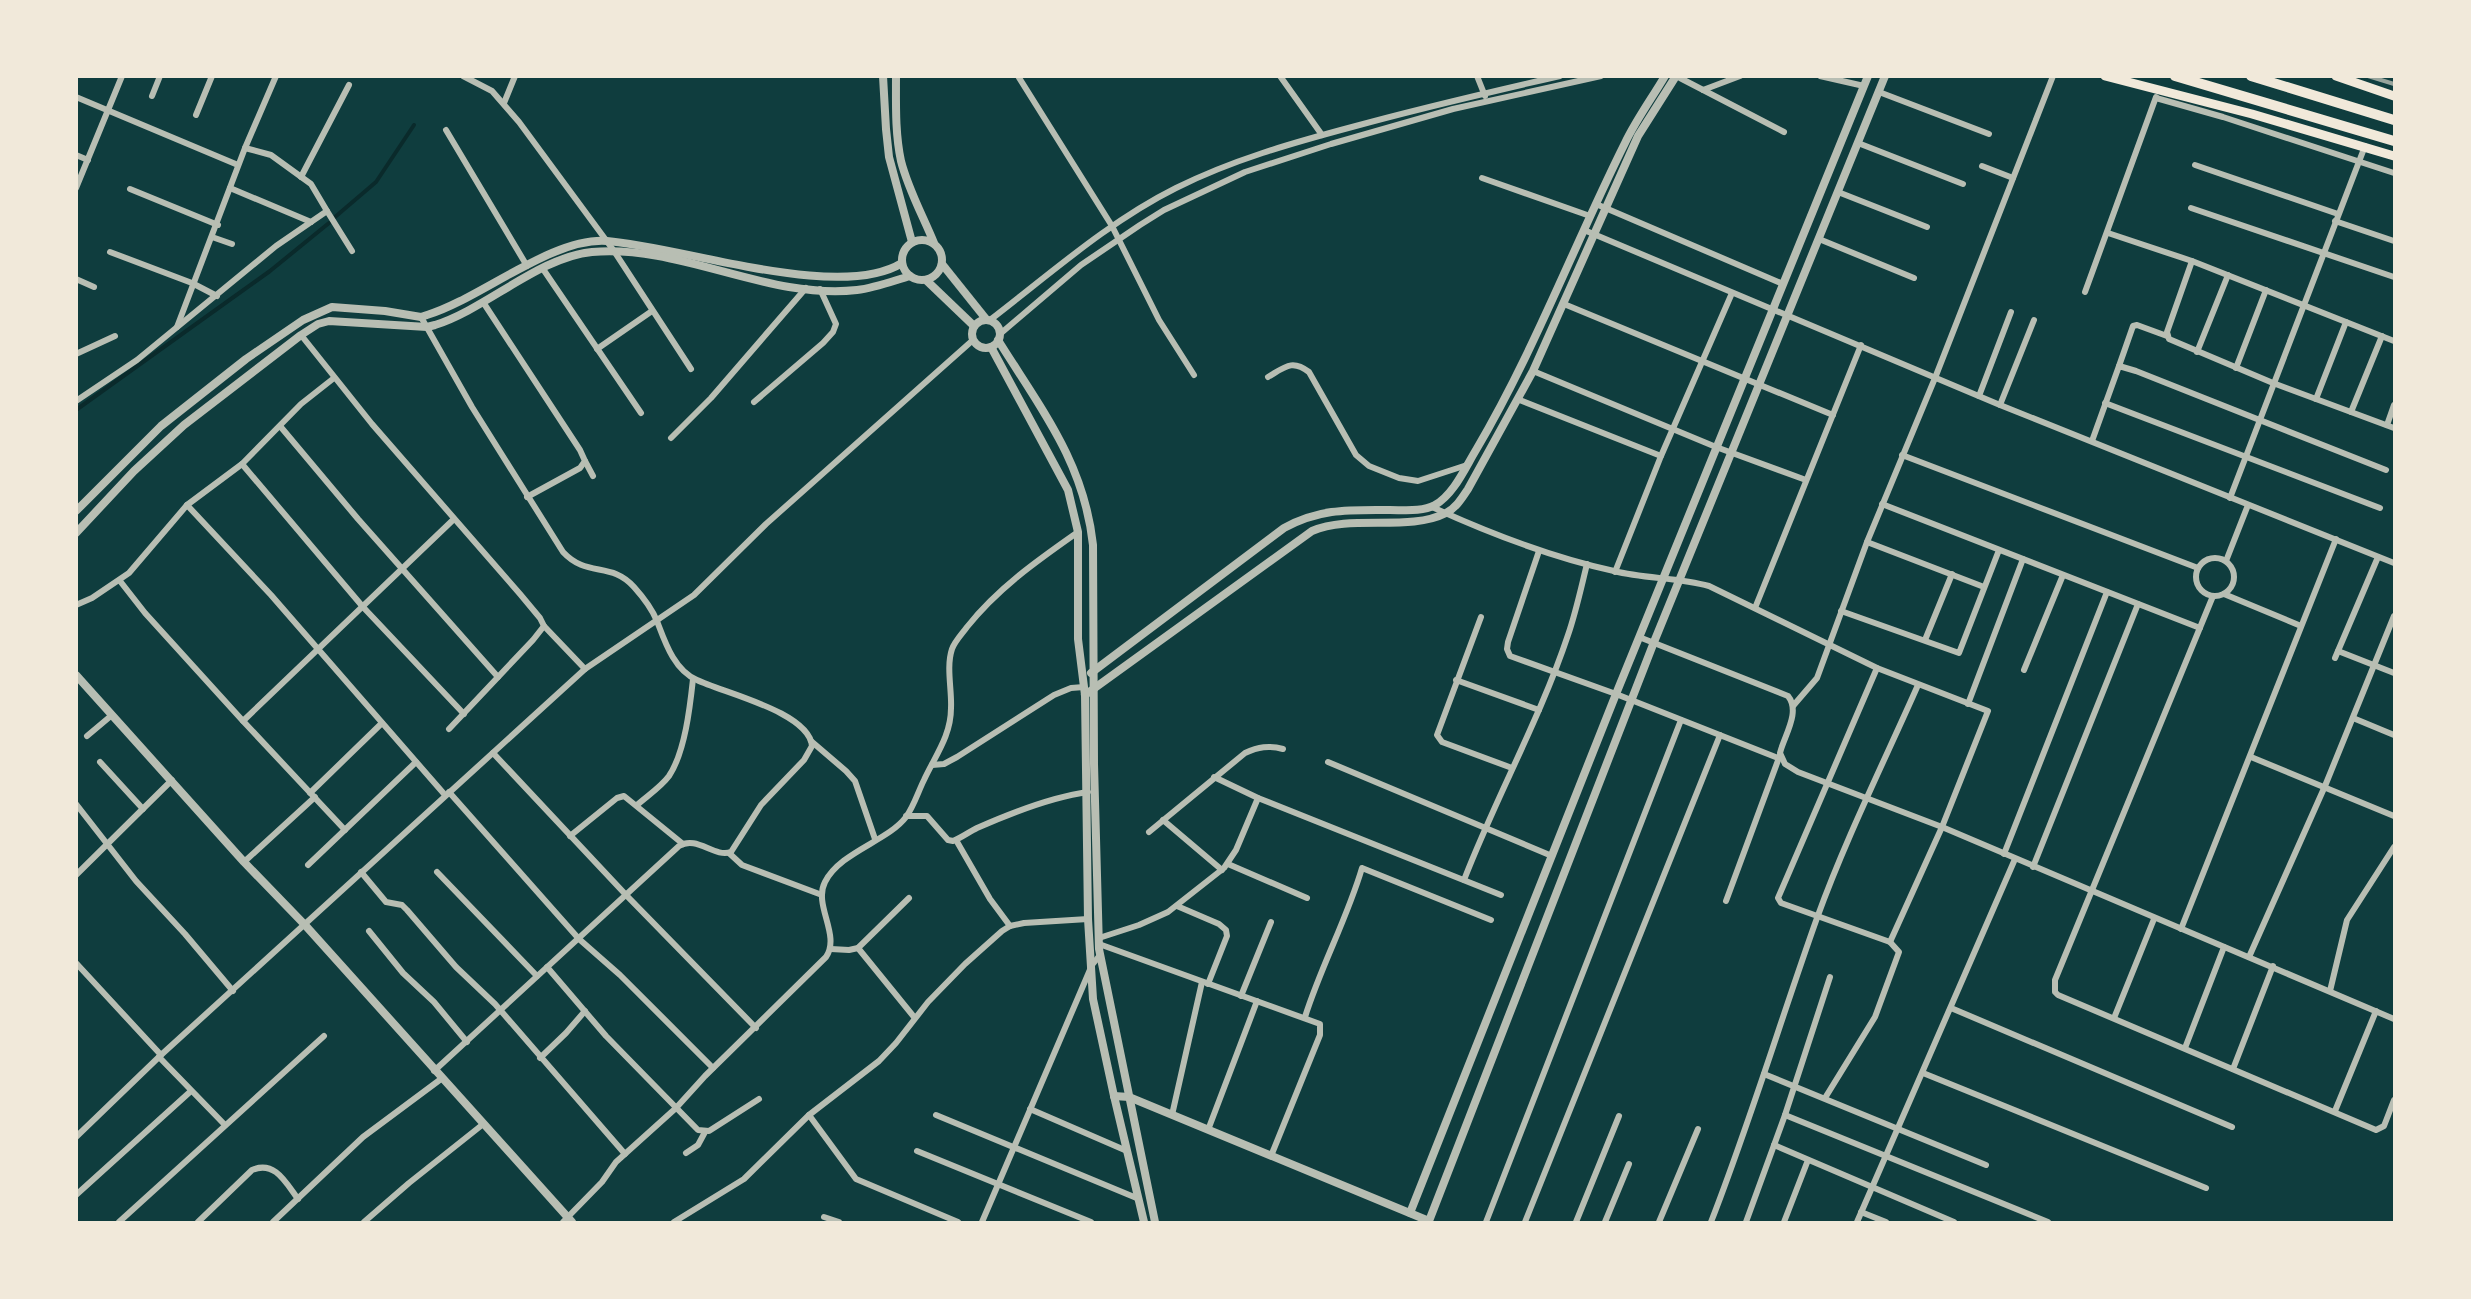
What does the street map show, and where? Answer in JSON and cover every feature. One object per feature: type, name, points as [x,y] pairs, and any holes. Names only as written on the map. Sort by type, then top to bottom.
[{"type":"highway","points":[[2175,76],[2394,141]]},
{"type":"highway","points":[[2251,76],[2394,120]]},
{"type":"main road","points":[[2105,76],[2157,94],[2252,114],[2394,156]]},
{"type":"main road","points":[[2336,76],[2394,96]]},
{"type":"street","points":[[76,188],[122,76]]},
{"type":"street","points":[[152,96],[160,76]]},
{"type":"street","points":[[196,115],[212,76]]},
{"type":"street","points":[[177,329],[192,283],[218,225],[244,148],[276,76]]},
{"type":"street","points":[[463,76],[480,84],[504,103],[614,251],[691,369]]},
{"type":"street","points":[[480,84],[483,76]]},
{"type":"street","points":[[504,103],[515,76]]},
{"type":"street","points":[[883,76],[890,156],[912,242]]},
{"type":"street","points":[[896,76],[897,132],[901,160],[908,183],[934,243],[943,256],[939,272],[926,280]]},
{"type":"street","points":[[1018,76],[1112,226],[1159,320],[1194,375]]},
{"type":"street","points":[[1280,76],[1322,135]]},
{"type":"street","points":[[1477,76],[1487,102]]},
{"type":"street","points":[[974,326],[988,320],[1112,226],[1176,188],[1210,173],[1274,148],[1484,93],[1560,76]]},
{"type":"street","points":[[973,340],[980,346],[997,340],[1082,266],[1118,240],[1164,210],[1245,172],[1368,133],[1487,102],[1601,76]]},
{"type":"street","points":[[1084,687],[1094,667],[1298,520],[1327,512],[1418,510],[1432,507],[1449,492],[1500,409],[1546,316],[1630,133],[1665,76]]},
{"type":"street","points":[[1702,90],[1740,76]]},
{"type":"street","points":[[1820,76],[1864,86]]},
{"type":"street","points":[[1410,1213],[1616,694],[1868,76]]},
{"type":"street","points":[[1114,1096],[1129,1097],[1431,1222],[1654,642],[1885,76]]},
{"type":"street","points":[[1793,706],[1817,678],[1867,542],[1935,378],[2053,76]]},
{"type":"street","points":[[932,765],[944,764],[957,757],[1054,695],[1071,688],[1095,688],[1312,531],[1338,524],[1420,520],[1446,513],[1468,489],[1533,371],[1638,136],[1678,77],[1784,132]]},
{"type":"street","points":[[301,177],[349,85]]},
{"type":"street","points":[[1879,92],[1989,134]]},
{"type":"street","points":[[2085,292],[2157,94],[2394,172]]},
{"type":"street","points":[[76,97],[238,165]]},
{"type":"street","points":[[446,130],[527,266]]},
{"type":"street","points":[[1858,143],[1964,184]]},
{"type":"street","points":[[2230,498],[2365,147]]},
{"type":"street","points":[[244,148],[272,156],[311,183],[352,250]]},
{"type":"street","points":[[76,155],[88,160]]},
{"type":"street","points":[[2195,165],[2338,214]]},
{"type":"street","points":[[1982,166],[2013,178]]},
{"type":"street","points":[[1482,178],[1590,216]]},
{"type":"street","points":[[230,188],[311,222]]},
{"type":"street","points":[[130,189],[218,225]]},
{"type":"street","points":[[1838,192],[1928,227]]},
{"type":"street","points":[[1596,204],[1784,284]]},
{"type":"street","points":[[2192,208],[2394,278]]},
{"type":"street","points":[[76,401],[137,360],[276,246],[327,211]]},
{"type":"street","points":[[2335,221],[2394,241]]},
{"type":"street","points":[[1584,230],[2000,405],[2394,563]]},
{"type":"street","points":[[2108,233],[2192,261],[2394,341]]},
{"type":"street","points":[[212,237],[232,244]]},
{"type":"street","points":[[1819,239],[1914,278]]},
{"type":"street","points":[[910,276],[902,263],[903,255],[912,242],[927,240],[934,243]]},
{"type":"street","points":[[76,511],[161,426],[246,359],[303,320],[332,307],[385,311],[421,317],[449,306],[561,250],[605,241],[680,252],[753,267],[825,276],[872,275],[889,271],[902,263]]},
{"type":"street","points":[[76,533],[134,471],[184,425],[318,324],[329,321],[427,327],[443,322],[543,269],[579,254],[614,251],[663,258],[746,277],[820,289],[857,290],[910,276],[926,280],[974,326]]},
{"type":"street","points":[[110,252],[192,283],[217,296]]},
{"type":"street","points":[[2167,336],[2170,321],[2192,261]]},
{"type":"street","points":[[942,264],[988,320],[998,325],[997,340],[1068,490],[1078,532],[1078,639],[1084,687],[1088,792],[1088,919],[1093,999],[1144,1222]]},
{"type":"street","points":[[543,269],[641,413]]},
{"type":"street","points":[[2198,352],[2228,276]]},
{"type":"street","points":[[76,279],[94,287]]},
{"type":"street","points":[[671,438],[711,398],[806,288]]},
{"type":"street","points":[[754,402],[833,332],[836,324],[820,289]]},
{"type":"street","points":[[2236,368],[2266,290]]},
{"type":"street","points":[[1615,572],[1661,456],[1732,293]]},
{"type":"street","points":[[483,302],[580,450],[593,476]]},
{"type":"street","points":[[1564,304],[1833,415]]},
{"type":"street","points":[[597,349],[652,311]]},
{"type":"street","points":[[1979,396],[2011,312]]},
{"type":"street","points":[[421,317],[527,497],[570,560],[582,567],[621,575],[642,597],[657,621],[677,662],[693,679],[778,712],[806,730],[812,741],[855,781],[875,839]]},
{"type":"street","points":[[2000,405],[2034,320]]},
{"type":"street","points":[[2316,399],[2346,322]]},
{"type":"street","points":[[2092,441],[2130,330],[2135,324],[2273,383],[2394,428]]},
{"type":"street","points":[[76,1137],[160,1056],[585,669],[694,595],[766,524],[973,340],[974,326]]},
{"type":"street","points":[[76,354],[115,336]]},
{"type":"street","points":[[301,336],[334,378],[520,594],[544,626],[585,669]]},
{"type":"street","points":[[2351,412],[2382,336]]},
{"type":"street","points":[[997,340],[1060,439],[1073,464],[1091,525],[1099,947],[1155,1222]]},
{"type":"street","points":[[1755,608],[1861,345]]},
{"type":"street","points":[[1268,377],[1289,365],[1301,366],[1309,372],[1356,455],[1369,466],[1399,478],[1418,481],[1467,465]]},
{"type":"street","points":[[2119,366],[2386,470]]},
{"type":"street","points":[[1533,371],[1716,447],[1806,480]]},
{"type":"street","points":[[76,605],[88,601],[120,581],[187,505],[242,464],[307,398],[334,378]]},
{"type":"street","points":[[1517,399],[1661,456]]},
{"type":"street","points":[[2105,403],[2380,508]]},
{"type":"street","points":[[2387,425],[2394,405]]},
{"type":"street","points":[[280,426],[358,519],[498,677]]},
{"type":"street","points":[[1902,455],[2198,568]]},
{"type":"street","points":[[527,497],[580,468],[585,461]]},
{"type":"street","points":[[242,464],[363,607],[464,714]]},
{"type":"street","points":[[1882,504],[2200,628]]},
{"type":"street","points":[[187,505],[416,762],[447,793],[579,939],[620,975],[713,1068]]},
{"type":"street","points":[[2226,561],[2248,505]]},
{"type":"street","points":[[1432,507],[1496,536],[1615,572],[1709,586],[1877,668],[1988,711],[1942,827],[1890,942]]},
{"type":"street","points":[[243,721],[454,519]]},
{"type":"street","points":[[76,675],[244,862],[305,925],[567,1221],[602,1182],[612,1167],[676,1108],[713,1068],[821,964],[831,949],[822,888],[827,878],[856,852],[896,828],[906,816],[946,738],[951,718],[950,658],[955,643],[979,612],[1004,588],[1044,555],[1078,532]]},
{"type":"street","points":[[2181,929],[2251,758],[2336,539]]},
{"type":"street","points":[[1867,542],[1984,587]]},
{"type":"street","points":[[1539,550],[1507,649],[1510,656],[1779,756],[1789,768],[1827,785],[1942,827],[2394,1019]]},
{"type":"street","points":[[1841,611],[1959,653],[1999,550]]},
{"type":"street","points":[[2378,556],[2337,654],[2394,673]]},
{"type":"street","points":[[2224,594],[2234,578],[2230,566],[2226,561],[2213,558],[2202,563],[2196,574],[2198,586],[2202,591],[2213,596],[2224,594],[2301,626]]},
{"type":"street","points":[[1968,704],[2023,559]]},
{"type":"street","points":[[1464,880],[1484,828],[1539,710],[1554,672],[1571,626],[1587,564]]},
{"type":"street","points":[[1924,640],[1952,574]]},
{"type":"street","points":[[2024,670],[2063,575]]},
{"type":"street","points":[[120,581],[243,721],[345,830]]},
{"type":"street","points":[[2004,854],[2107,592]]},
{"type":"street","points":[[2213,596],[2055,980],[2054,988],[2058,995],[2368,1127],[2379,1130],[2384,1126],[2394,1100]]},
{"type":"street","points":[[2033,867],[2138,604]]},
{"type":"street","points":[[1481,616],[1456,680],[1437,738],[1442,742],[1512,768]]},
{"type":"street","points":[[2249,957],[2325,786],[2394,616]]},
{"type":"street","points":[[449,729],[544,626]]},
{"type":"street","points":[[1639,637],[1788,696],[1793,706],[1793,715],[1779,756],[1726,901]]},
{"type":"street","points":[[1825,1098],[1880,1006],[1899,952],[1890,942],[1818,918],[1781,903],[1778,898],[1877,668]]},
{"type":"street","points":[[637,805],[664,781],[672,770],[687,721],[693,679]]},
{"type":"street","points":[[1456,680],[1539,710]]},
{"type":"street","points":[[1711,1222],[1738,1152],[1818,918],[1845,848],[1918,685]]},
{"type":"street","points":[[87,736],[112,715]]},
{"type":"street","points":[[2353,718],[2394,735]]},
{"type":"street","points":[[1486,1222],[1681,720]]},
{"type":"street","points":[[244,862],[382,723]]},
{"type":"street","points":[[1526,1222],[1720,735]]},
{"type":"street","points":[[729,853],[761,805],[804,760],[811,750],[812,741]]},
{"type":"street","points":[[1149,832],[1214,777],[1253,749],[1272,746],[1283,749]]},
{"type":"street","points":[[493,753],[756,1029]]},
{"type":"street","points":[[2251,758],[2325,786],[2394,816]]},
{"type":"street","points":[[100,762],[143,809]]},
{"type":"street","points":[[308,865],[416,762]]},
{"type":"street","points":[[1328,762],[1552,856]]},
{"type":"street","points":[[1214,777],[1258,798],[1502,895]]},
{"type":"street","points":[[76,874],[171,780]]},
{"type":"street","points":[[906,816],[927,816],[948,840],[956,840],[980,827],[1038,805],[1070,794],[1088,792]]},
{"type":"street","points":[[570,836],[621,796],[628,797],[682,844]]},
{"type":"street","points":[[982,1222],[1099,947],[1177,906],[1222,870],[1228,864],[1258,798]]},
{"type":"street","points":[[76,804],[136,881],[233,991]]},
{"type":"street","points":[[1163,820],[1222,870]]},
{"type":"street","points":[[956,840],[990,899],[1010,926]]},
{"type":"street","points":[[434,1071],[682,844],[694,843],[729,853],[742,864],[822,895]]},
{"type":"street","points":[[2330,991],[2348,920],[2394,847]]},
{"type":"street","points":[[1857,1222],[2015,859]]},
{"type":"street","points":[[1228,864],[1307,898]]},
{"type":"street","points":[[1305,1017],[1314,990],[1344,922],[1362,868],[1491,920]]},
{"type":"street","points":[[361,872],[386,902],[402,905],[456,967],[501,1010],[625,1154]]},
{"type":"street","points":[[437,872],[537,976]]},
{"type":"street","points":[[831,949],[858,948],[909,898]]},
{"type":"street","points":[[1172,1115],[1205,983],[1227,936],[1226,930],[1219,924],[1177,906]]},
{"type":"street","points":[[674,1222],[744,1179],[809,1115],[879,1061],[915,1017],[964,964],[1010,926],[1088,919]]},
{"type":"street","points":[[2114,1018],[2154,919]]},
{"type":"street","points":[[1241,996],[1271,922]]},
{"type":"street","points":[[369,932],[403,973],[428,996],[467,1042]]},
{"type":"street","points":[[1099,947],[1320,1024],[1320,1035],[1271,1156]]},
{"type":"street","points":[[2185,1048],[2224,947]]},
{"type":"street","points":[[858,948],[915,1017]]},
{"type":"street","points":[[76,963],[191,1091],[225,1125]]},
{"type":"street","points":[[2233,1069],[2273,966]]},
{"type":"street","points":[[547,967],[676,1108],[698,1130],[705,1132]]},
{"type":"street","points":[[1746,1222],[1785,1115],[1830,977]]},
{"type":"street","points":[[1208,1130],[1257,1001]]},
{"type":"street","points":[[1951,1008],[2232,1127]]},
{"type":"street","points":[[540,1058],[585,1011]]},
{"type":"street","points":[[2335,1111],[2376,1011]]},
{"type":"street","points":[[119,1222],[324,1036]]},
{"type":"street","points":[[1923,1073],[2206,1188]]},
{"type":"street","points":[[1764,1074],[1986,1166]]},
{"type":"street","points":[[273,1222],[363,1137],[441,1079]]},
{"type":"street","points":[[76,1195],[191,1091]]},
{"type":"street","points":[[686,1153],[698,1145],[705,1132],[759,1099]]},
{"type":"street","points":[[1030,1109],[1128,1151]]},
{"type":"street","points":[[809,1115],[856,1179],[958,1222]]},
{"type":"street","points":[[936,1115],[1139,1199]]},
{"type":"street","points":[[1785,1115],[2048,1222]]},
{"type":"street","points":[[1576,1222],[1619,1116]]},
{"type":"street","points":[[76,1125],[82,1132]]},
{"type":"street","points":[[364,1222],[409,1182],[482,1125]]},
{"type":"street","points":[[1659,1222],[1698,1129]]},
{"type":"street","points":[[1774,1146],[1954,1222]]},
{"type":"street","points":[[916,1151],[1086,1222]]},
{"type":"street","points":[[1784,1222],[1808,1160]]},
{"type":"street","points":[[1605,1222],[1629,1164]]},
{"type":"street","points":[[198,1222],[252,1170],[258,1167],[271,1168],[277,1172],[298,1199]]},
{"type":"street","points":[[1861,1212],[1886,1222]]},
{"type":"street","points":[[824,1217],[839,1222]]},
{"type":"waterway","points":[[335,217],[376,182],[414,125]]},
{"type":"waterway","points":[[76,410],[270,271],[329,223]]},
{"type":"railway","points":[[2368,76],[2394,84]]}]
